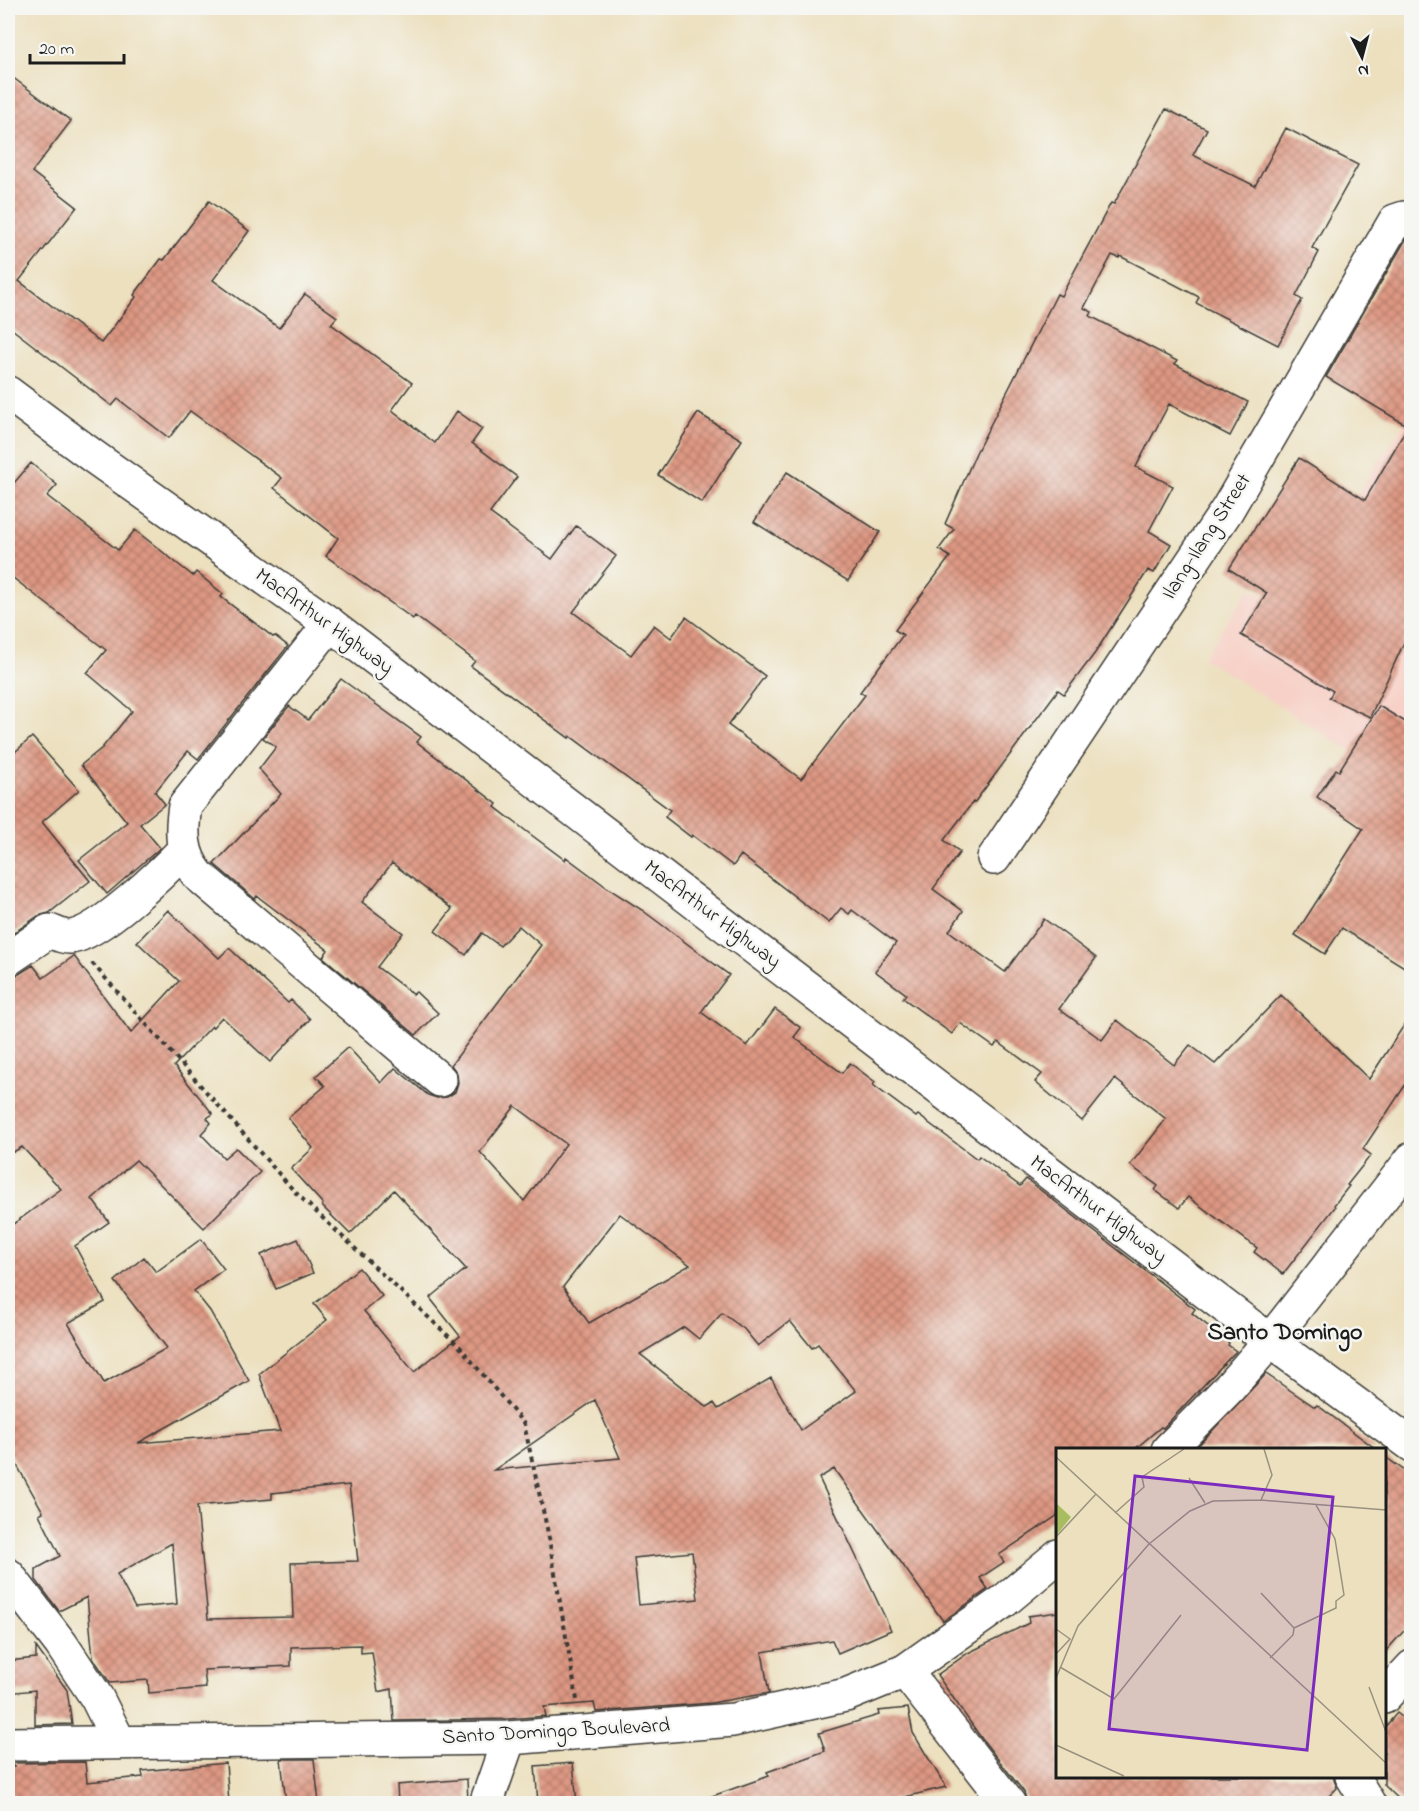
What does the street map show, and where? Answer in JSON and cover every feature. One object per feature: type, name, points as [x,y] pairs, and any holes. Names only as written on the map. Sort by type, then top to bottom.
[{"type":"main road","name":"Ilang-Ilang Street","points":[[994,858],[1227,510],[1395,221],[1404,218],[1412,222]]},
{"type":"main road","name":"MacArthur Highway","points":[[8,393],[94,457],[330,624],[1270,1341],[1412,1445]]},
{"type":"main road","points":[[330,624],[185,806],[181,830],[184,850],[190,866],[198,875],[440,1080]]},
{"type":"main road","points":[[8,958],[49,931],[70,937],[93,928],[150,885],[184,850]]},
{"type":"main road","points":[[1169,1448],[1230,1388],[1270,1341],[1412,1159]]},
{"type":"main road","name":"Santo Domingo Boulevard","points":[[8,1744],[509,1738],[733,1720],[846,1695],[905,1671],[1004,1601],[1056,1558]]},
{"type":"main road","points":[[8,1575],[61,1644],[97,1698],[119,1742]]},
{"type":"main road","points":[[1386,1695],[1412,1667]]},
{"type":"main road","points":[[905,1671],[1009,1803]]},
{"type":"main road","points":[[486,1803],[509,1738]]},
{"type":"main road","points":[[1353,1778],[1369,1803]]},
{"type":"path","points":[[70,937],[295,1192],[460,1347],[525,1424],[548,1533],[583,1733]]},
{"type":"shaded area","points":[[1411,413],[1411,789],[1203,658],[1249,589],[1286,604]]},
{"type":"building","points":[[8,74],[71,121],[32,172],[77,207],[19,281],[101,343],[161,259],[164,260],[209,201],[249,231],[213,280],[279,328],[305,294],[337,317],[331,324],[412,383],[392,410],[435,443],[457,411],[482,429],[472,443],[517,477],[490,513],[552,559],[576,526],[616,556],[573,612],[631,655],[654,625],[671,638],[686,617],[765,676],[728,725],[801,779],[865,695],[860,692],[903,635],[895,630],[950,557],[939,549],[954,529],[945,524],[976,453],[1057,294],[1061,296],[1111,203],[1114,204],[1166,109],[1207,129],[1193,155],[1255,186],[1286,128],[1358,165],[1312,248],[1319,252],[1296,296],[1302,300],[1278,345],[1196,303],[1199,297],[1120,256],[1119,258],[1112,255],[1084,308],[1092,312],[1090,316],[1177,361],[1175,364],[1248,402],[1230,436],[1169,404],[1136,467],[1173,486],[1149,531],[1171,544],[1154,573],[1148,570],[1095,653],[1064,694],[1058,690],[944,840],[960,852],[933,889],[963,911],[949,931],[1005,972],[1044,919],[1066,935],[1096,958],[1059,1009],[1102,1040],[1117,1020],[1174,1065],[1190,1045],[1215,1064],[1281,995],[1369,1079],[1412,1013],[1412,1075],[1363,1149],[1371,1155],[1347,1185],[1349,1186],[1334,1205],[1335,1207],[1283,1274],[1254,1252],[1257,1248],[1188,1197],[1179,1208],[1155,1190],[1158,1186],[1130,1165],[1166,1119],[1115,1079],[1082,1121],[1035,1082],[1042,1074],[998,1042],[994,1047],[960,1023],[952,1034],[903,998],[906,994],[875,971],[896,943],[852,910],[849,914],[841,908],[829,923],[741,855],[733,866],[692,835],[691,837],[665,817],[670,810],[471,666],[475,661],[415,616],[413,619],[326,556],[338,538],[274,488],[282,478],[190,411],[169,438],[118,399],[112,406],[8,326]]},
{"type":"building","points":[[1406,239],[1412,240],[1412,625],[1370,717],[1329,698],[1333,691],[1241,635],[1267,593],[1229,569],[1299,458],[1365,500],[1408,426],[1326,377]]},
{"type":"building","points":[[698,413],[742,440],[702,503],[658,475]]},
{"type":"building","points":[[31,463],[57,485],[47,496],[118,550],[135,530],[193,576],[196,572],[223,594],[221,597],[288,646],[198,759],[188,751],[155,792],[165,804],[140,824],[160,848],[107,894],[79,860],[127,822],[81,765],[102,748],[132,711],[87,673],[106,650],[8,574],[8,490]]},
{"type":"building","points":[[787,472],[880,532],[848,581],[754,522]]},
{"type":"building","points":[[341,679],[421,737],[417,742],[497,804],[495,807],[526,831],[565,860],[566,857],[642,910],[729,975],[701,1012],[747,1046],[775,1009],[801,1028],[794,1037],[842,1073],[850,1063],[875,1082],[873,1085],[977,1159],[979,1156],[1020,1186],[1026,1179],[1195,1309],[1192,1313],[1236,1351],[1163,1428],[1161,1427],[1136,1448],[1056,1448],[1056,1516],[999,1555],[1004,1562],[980,1578],[988,1589],[943,1621],[834,1469],[819,1478],[891,1630],[838,1653],[832,1640],[762,1652],[769,1693],[711,1703],[596,1712],[594,1703],[544,1707],[546,1716],[508,1719],[394,1721],[392,1689],[378,1692],[372,1652],[361,1653],[361,1645],[291,1647],[291,1666],[204,1670],[206,1688],[149,1693],[148,1680],[110,1683],[93,1658],[87,1597],[59,1611],[36,1580],[36,1569],[60,1556],[39,1514],[43,1512],[8,1449],[8,1228],[61,1189],[22,1147],[8,1155],[8,977],[19,974],[33,965],[43,978],[74,956],[131,1033],[179,981],[137,942],[168,910],[219,958],[229,948],[288,1003],[291,1000],[310,1019],[270,1062],[222,1017],[174,1066],[213,1114],[207,1118],[211,1123],[201,1134],[224,1158],[236,1148],[260,1172],[204,1228],[136,1160],[92,1199],[109,1222],[75,1246],[105,1302],[68,1323],[104,1383],[167,1348],[115,1281],[144,1257],[156,1272],[201,1239],[224,1269],[194,1291],[210,1311],[249,1381],[138,1443],[280,1431],[259,1374],[327,1320],[314,1304],[359,1268],[382,1296],[364,1311],[414,1372],[460,1336],[430,1298],[466,1269],[394,1190],[350,1234],[322,1206],[323,1204],[291,1169],[313,1148],[288,1118],[325,1086],[316,1076],[348,1047],[381,1083],[395,1068],[428,1095],[437,1098],[447,1097],[455,1092],[458,1083],[457,1073],[451,1065],[541,945],[519,926],[500,946],[482,933],[466,955],[435,931],[452,909],[392,863],[362,902],[403,933],[377,967],[413,994],[416,992],[438,1013],[416,1035],[323,957],[328,950],[257,896],[255,899],[214,864],[281,794],[259,769],[276,747],[263,738],[289,706],[308,720]],"holes":[[[515,1106],[566,1144],[524,1201],[480,1152]],[[620,1214],[690,1265],[589,1323],[563,1287]],[[722,1313],[744,1329],[758,1346],[790,1321],[812,1348],[818,1344],[856,1391],[801,1430],[771,1378],[718,1409],[714,1403],[707,1407],[640,1354],[684,1327],[699,1339]],[[595,1400],[620,1458],[494,1470]],[[349,1485],[358,1561],[291,1563],[293,1617],[208,1619],[197,1506],[272,1499],[272,1493]],[[172,1543],[177,1604],[135,1608],[117,1574]],[[692,1552],[698,1599],[639,1605],[634,1558]]]},
{"type":"building","points":[[1379,706],[1412,726],[1412,972],[1342,928],[1325,954],[1295,935],[1363,829],[1317,797],[1336,769],[1339,771]]},
{"type":"building","points":[[32,737],[79,790],[42,822],[90,881],[49,913],[38,916],[8,937],[8,758]]},
{"type":"building","points":[[298,1239],[313,1273],[276,1289],[261,1255]]},
{"type":"building","points":[[1266,1374],[1315,1407],[1317,1405],[1375,1448],[1196,1448]]},
{"type":"building","points":[[1386,1457],[1412,1476],[1412,1622],[1386,1651]]},
{"type":"building","points":[[1056,1612],[1056,1778],[1334,1778],[1337,1788],[1322,1803],[1027,1803],[1024,1792],[982,1739],[937,1675],[968,1653],[1029,1623],[1028,1616]]},
{"type":"building","points":[[36,1647],[67,1690],[72,1724],[35,1725],[35,1690],[8,1693],[8,1661],[36,1658]]},
{"type":"building","points":[[908,1708],[913,1733],[946,1787],[880,1803],[702,1803],[701,1800],[769,1776],[767,1772],[825,1751],[819,1733],[879,1715],[878,1711]]},
{"type":"building","points":[[1397,1713],[1412,1725],[1412,1803],[1403,1803],[1384,1785],[1386,1726]]},
{"type":"building","points":[[281,1759],[314,1759],[319,1803],[286,1803]]},
{"type":"building","points":[[85,1762],[87,1782],[143,1777],[142,1771],[226,1763],[229,1803],[8,1803],[8,1768],[14,1767],[14,1763]]},
{"type":"building","points":[[573,1763],[577,1803],[538,1803],[535,1766]]},
{"type":"building","points":[[467,1779],[468,1803],[398,1803],[397,1785]]},
{"type":"district","name":"Santo Domingo","points":[[1285,1333]]}]
